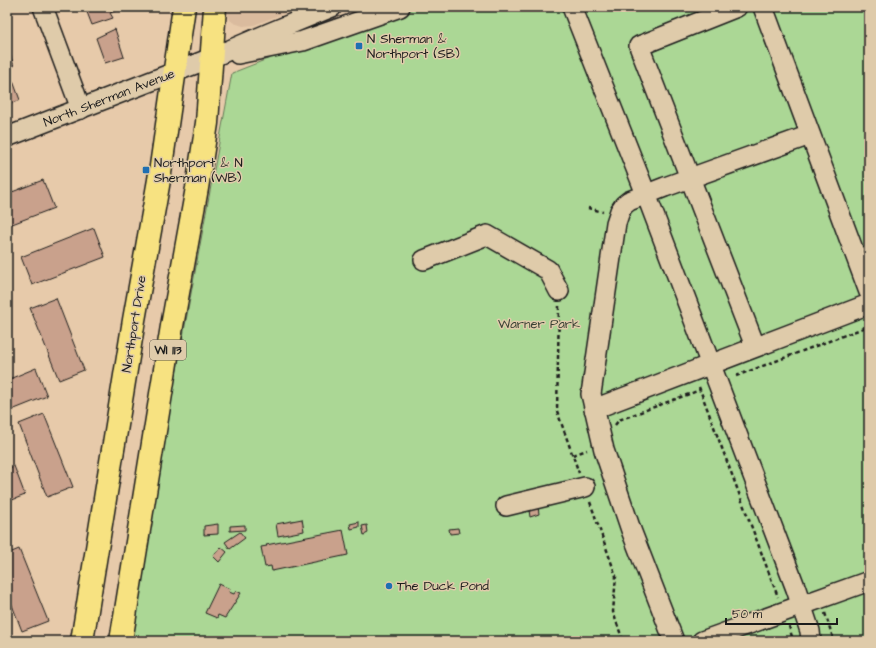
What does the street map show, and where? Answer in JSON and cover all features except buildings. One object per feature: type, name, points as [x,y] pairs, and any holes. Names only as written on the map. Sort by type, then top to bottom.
[{"type":"main road","name":"Northport Drive","points":[[82,641],[134,320],[159,180],[184,7]]},
{"type":"main road","name":"WI 113","points":[[121,641],[172,326],[207,123],[215,7]]},
{"type":"street","points":[[43,7],[81,109]]},
{"type":"street","name":"North Sherman Avenue","points":[[7,137],[175,73],[269,32],[332,7]]},
{"type":"street","name":"North Sherman Avenue","points":[[211,58],[288,45],[303,41],[400,7]]},
{"type":"street","points":[[572,7],[646,194],[702,367],[802,605],[810,630],[810,641]]},
{"type":"street","points":[[737,7],[639,46],[755,346]]},
{"type":"street","points":[[763,7],[869,292]]},
{"type":"street","points":[[674,641],[631,530],[604,450],[591,394],[616,223],[624,205],[646,194],[810,135]]},
{"type":"street","points":[[424,260],[487,234],[548,270],[559,291]]},
{"type":"street","points":[[594,409],[755,346],[869,304]]},
{"type":"street","points":[[506,506],[584,487]]},
{"type":"street","points":[[702,641],[869,581]]},
{"type":"path","points":[[588,208],[618,216]]},
{"type":"path","points":[[559,291],[557,411],[616,576],[613,612],[623,641]]},
{"type":"path","points":[[736,376],[869,326]]},
{"type":"path","points":[[702,367],[700,390],[794,641]]},
{"type":"path","points":[[614,426],[619,420],[700,390]]},
{"type":"path","points":[[573,455],[588,450]]},
{"type":"path","points":[[825,613],[834,641]]},
{"type":"shaded area","points":[[226,7],[300,7],[254,25],[243,26],[230,20],[226,12]]},
{"type":"green space","name":"Warner Park","points":[[399,7],[869,7],[869,641],[132,641],[164,439],[232,73]]},
{"type":"place","name":"N Sherman & Northport (SB)","points":[[359,46]]},
{"type":"place","name":"Northport & N Sherman (WB)","points":[[146,170]]},
{"type":"place","name":"The Duck Pond","points":[[389,586]]}]
